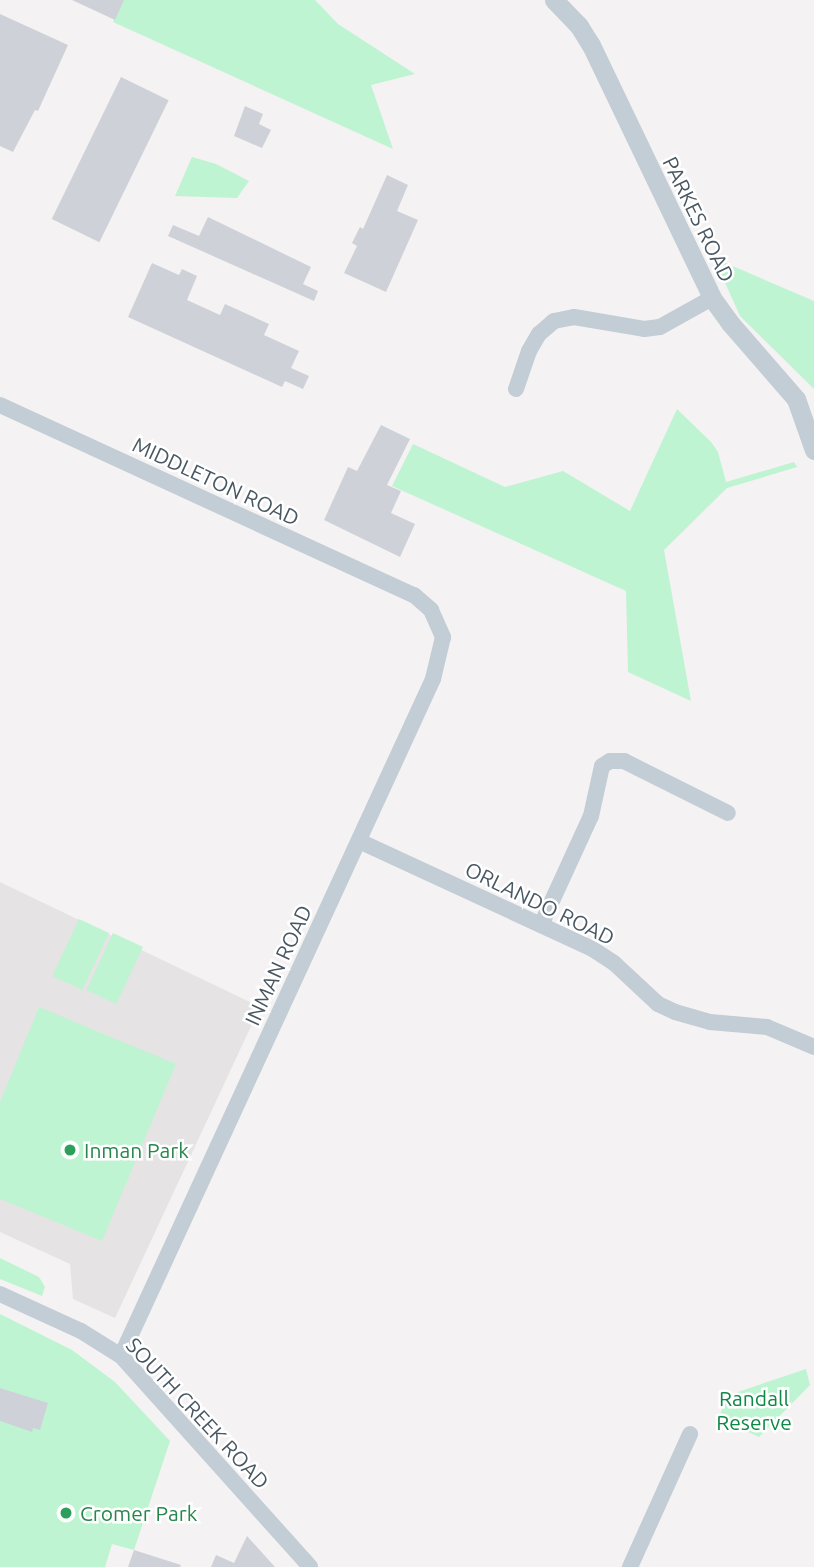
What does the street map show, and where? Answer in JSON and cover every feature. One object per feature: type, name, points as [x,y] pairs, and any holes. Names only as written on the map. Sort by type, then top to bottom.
[{"type":"street","name":"PARKES ROAD","points":[[554,0],[579,26],[591,45],[712,298],[730,323],[796,399],[814,450]]},
{"type":"street","points":[[516,389],[528,351],[539,334],[554,321],[574,317],[644,330],[660,327],[712,298]]},
{"type":"street","name":"MIDDLETON ROAD","points":[[0,405],[414,595]]},
{"type":"street","name":"INMAN ROAD","points":[[121,1356],[433,679],[443,637],[431,610],[414,595]]},
{"type":"street","points":[[541,925],[590,816],[602,766],[610,761],[624,761],[728,813]]},
{"type":"street","name":"ORLANDO ROAD","points":[[359,841],[541,925],[614,962],[637,987],[675,1012],[710,1022],[766,1027],[814,1047]]},
{"type":"street","name":"SOUTH CREEK ROAD","points":[[0,1294],[81,1331],[121,1356],[310,1567]]},
{"type":"street","points":[[630,1567],[690,1434]]},
{"type":"shaded area","points":[[0,882],[260,1007],[115,1318],[73,1299],[70,1264],[0,1232]]},
{"type":"green space","points":[[123,0],[315,0],[338,24],[415,74],[371,85],[393,149],[113,22]]},
{"type":"green space","points":[[192,157],[216,164],[249,181],[237,198],[175,196]]},
{"type":"green space","points":[[714,258],[814,301],[814,389],[740,316]]},
{"type":"green space","points":[[677,409],[718,452],[726,482],[794,462],[797,467],[727,488],[664,550],[691,701],[628,672],[626,591],[392,486],[413,444],[505,487],[563,471],[630,511]]},
{"type":"green space","points":[[79,919],[109,933],[82,990],[52,976]]},
{"type":"green space","points":[[113,933],[143,947],[116,1004],[86,990]]},
{"type":"green space","name":"Inman Park","points":[[39,1007],[176,1064],[102,1241],[0,1199],[0,1102]]},
{"type":"green space","points":[[0,1258],[39,1277],[45,1287],[42,1296],[0,1279]]},
{"type":"green space","name":"Cromer Park","points":[[0,1314],[72,1350],[115,1382],[170,1441],[134,1550],[112,1544],[105,1567],[0,1567]]},
{"type":"green space","name":"Randall Reserve","points":[[806,1369],[810,1385],[759,1437],[718,1418],[729,1395]]},
{"type":"building","points":[[72,0],[124,0],[115,20]]},
{"type":"building","points":[[0,14],[68,45],[38,111],[35,110],[13,152],[0,146]]},
{"type":"building","points":[[121,77],[169,100],[99,242],[52,219]]},
{"type":"building","points":[[245,106],[263,114],[259,124],[271,130],[262,148],[234,136]]},
{"type":"building","points":[[387,175],[408,185],[397,211],[418,220],[386,292],[344,273],[357,246],[352,243],[360,227],[363,229]]},
{"type":"building","points":[[208,217],[311,267],[303,284],[318,291],[314,301],[168,236],[173,225],[199,236]]},
{"type":"building","points":[[152,263],[179,275],[182,269],[197,276],[187,300],[220,315],[225,304],[269,324],[264,335],[299,351],[291,368],[309,376],[303,389],[285,381],[282,387],[128,317]]},
{"type":"building","points":[[381,425],[410,439],[387,485],[401,491],[391,513],[415,524],[400,557],[324,520],[348,467],[357,471]]},
{"type":"building","points":[[0,1388],[48,1403],[40,1430],[33,1428],[32,1432],[0,1421]]},
{"type":"building","points":[[247,1536],[275,1567],[211,1567],[216,1555],[234,1563]]},
{"type":"building","points":[[134,1550],[181,1565],[128,1567]]},
{"type":"place","name":"Inman Park","points":[[70,1150]]},
{"type":"place","name":"Cromer Park","points":[[66,1513]]}]
